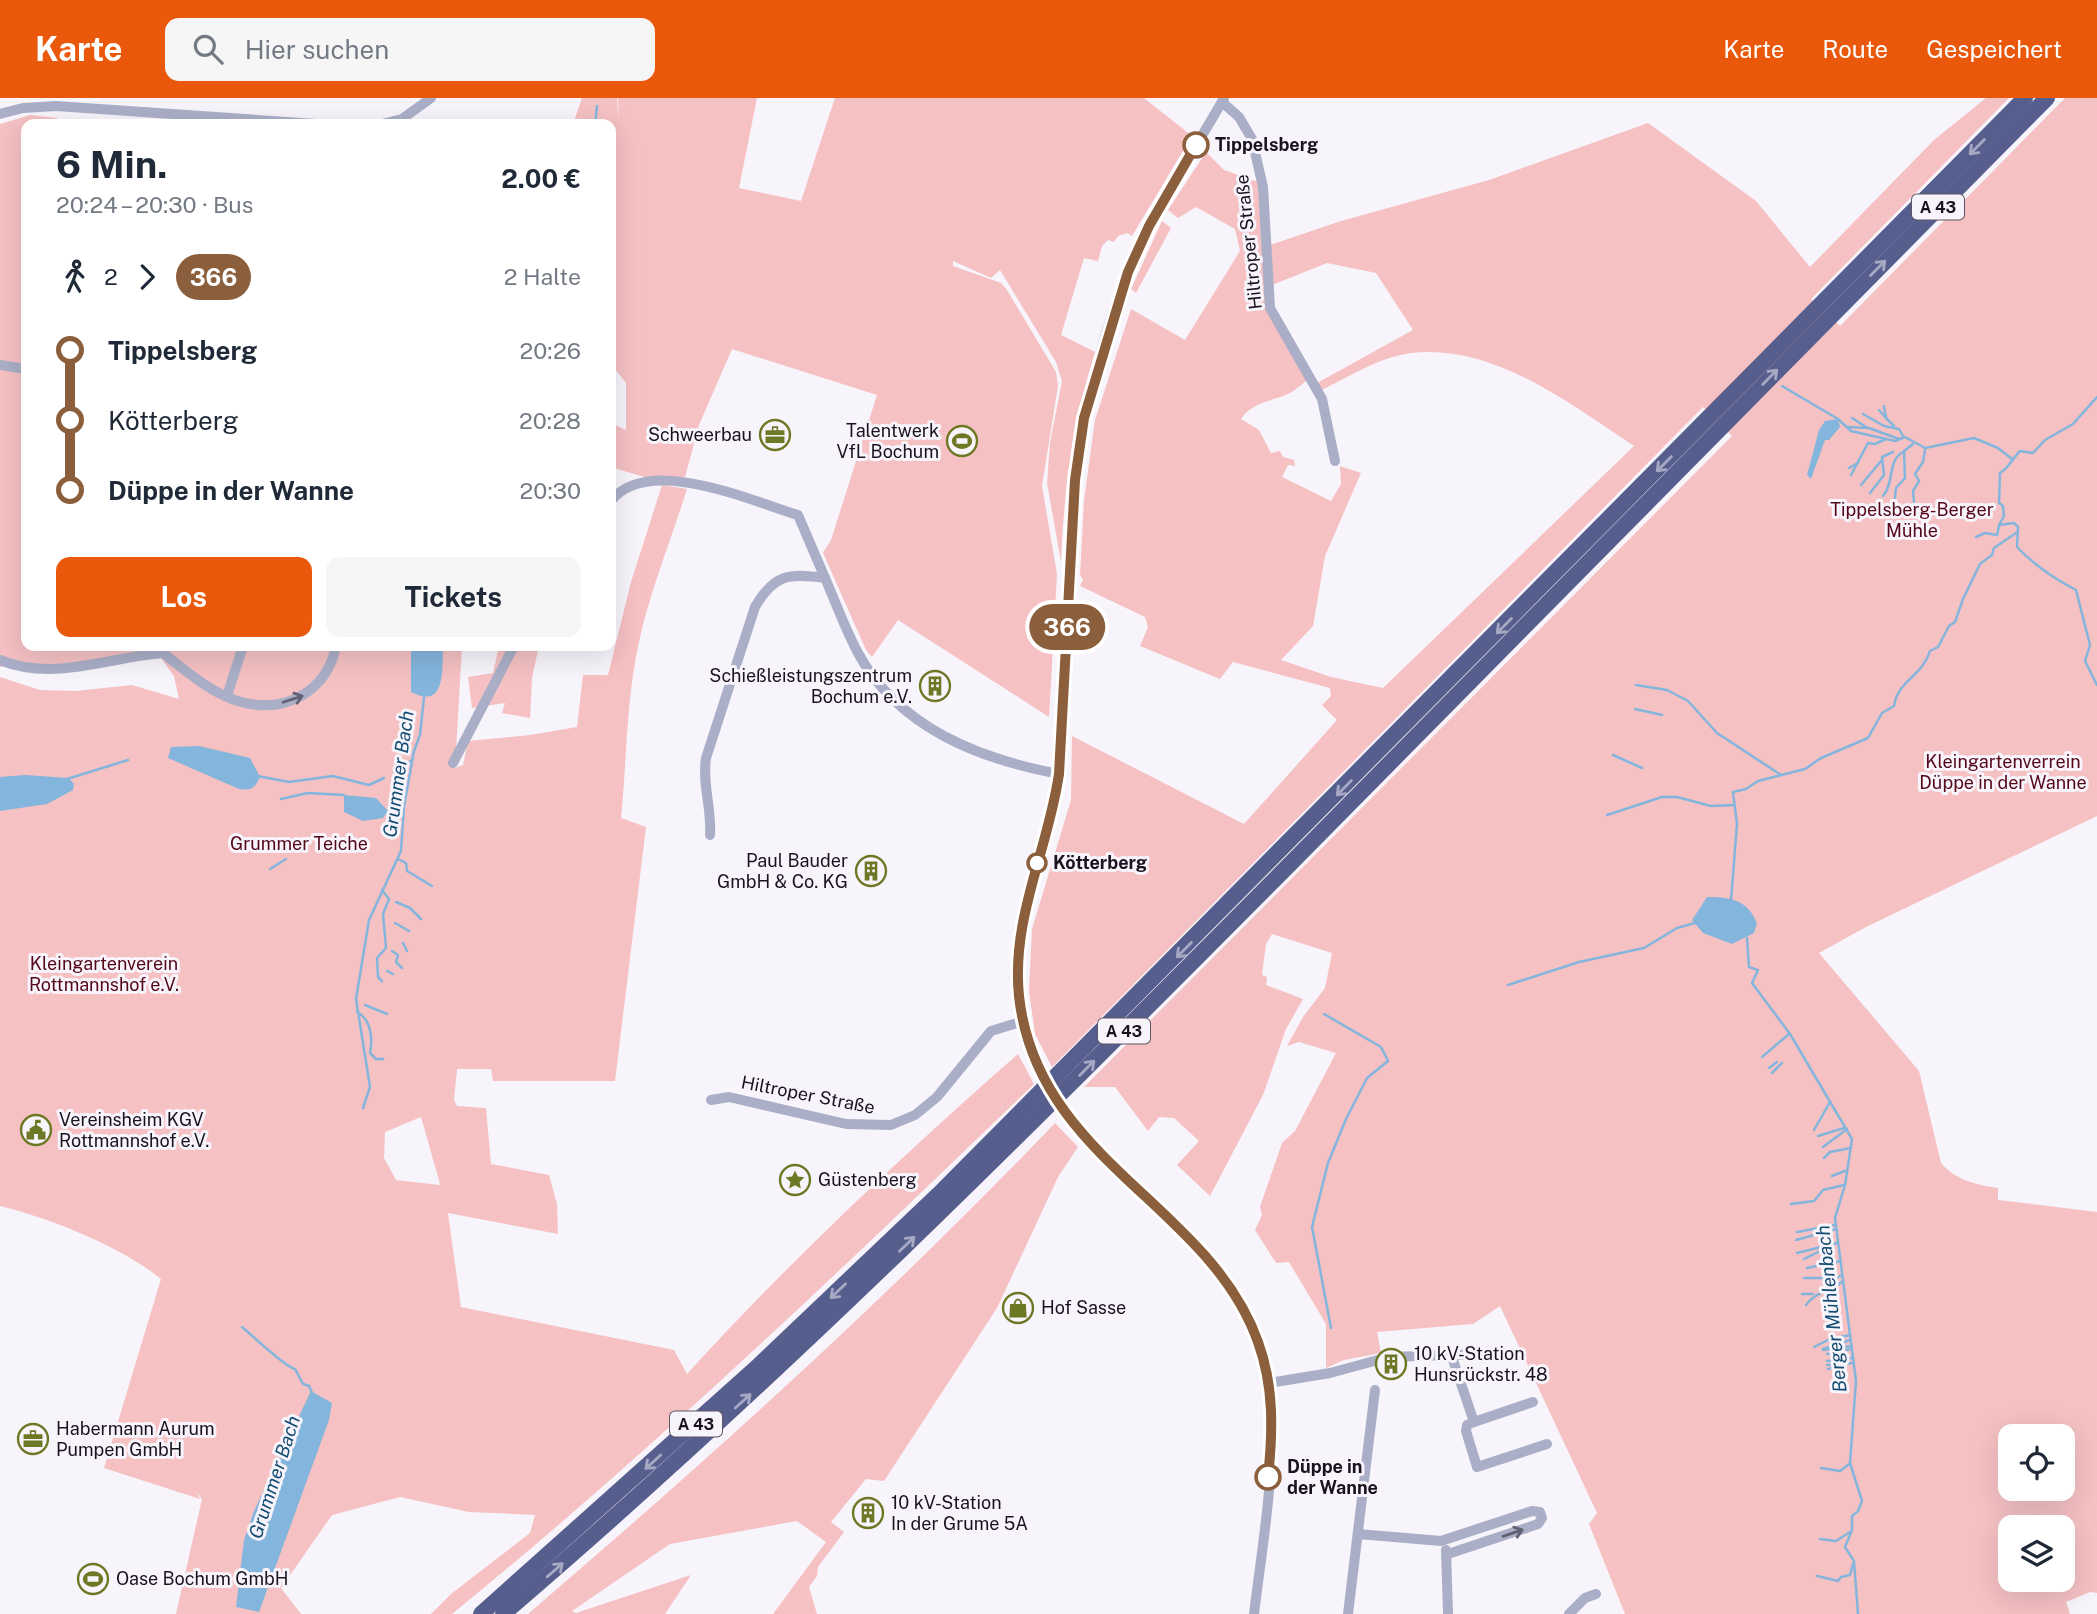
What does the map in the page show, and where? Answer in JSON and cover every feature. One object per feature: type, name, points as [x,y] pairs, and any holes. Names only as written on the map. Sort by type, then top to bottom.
[{"type":"highway","name":"A 43","points":[[1825,311],[2025,98]]},
{"type":"highway","name":"A 43","points":[[481,1614],[737,1386],[924,1208],[1825,311],[2046,98]]},
{"type":"highway","name":"A 43","points":[[503,1614],[606,1526],[767,1379],[956,1196],[1148,1007],[1716,421]]},
{"type":"street","points":[[406,119],[431,98]]},
{"type":"street","name":"Hiltroper Straße","points":[[1254,1614],[1271,1443],[1269,1383],[1255,1332],[1224,1280],[1182,1233],[1101,1157],[1063,1110],[1041,1072],[1024,1021],[1018,971],[1021,927],[1052,817],[1059,774],[1075,480],[1084,418],[1122,289],[1138,248],[1223,100],[1239,117],[1252,139],[1263,187],[1270,308],[1322,399],[1335,461]]},
{"type":"street","points":[[0,114],[23,107],[56,106],[244,119]]},
{"type":"street","points":[[0,365],[21,368]]},
{"type":"street","points":[[616,496],[628,485],[658,479],[687,482],[798,515],[857,652],[898,704],[922,724],[976,753],[1059,774]]},
{"type":"street","points":[[710,835],[711,812],[704,779],[706,758],[755,607],[765,590],[780,579],[796,574],[825,578]]},
{"type":"street","points":[[0,660],[27,668],[64,669],[153,651]]},
{"type":"street","points":[[165,651],[206,685],[240,702],[266,704],[306,695],[326,675],[333,651]]},
{"type":"street","points":[[227,696],[241,651]]},
{"type":"street","points":[[453,763],[511,651]]},
{"type":"street","name":"Hiltroper Straße","points":[[711,1100],[729,1097],[846,1124],[891,1125],[915,1115],[937,1097],[991,1031],[1024,1021]]},
{"type":"street","points":[[1269,1383],[1331,1373],[1378,1358],[1516,1353]]},
{"type":"street","points":[[1451,1354],[1474,1422]]},
{"type":"street","points":[[1348,1614],[1375,1390]]},
{"type":"street","points":[[1533,1402],[1467,1425],[1466,1431],[1478,1467],[1547,1444]]},
{"type":"street","points":[[1357,1534],[1441,1541],[1532,1511],[1540,1512],[1542,1518],[1538,1524],[1448,1554]]},
{"type":"street","points":[[1441,1541],[1448,1554],[1448,1614]]},
{"type":"street","points":[[1569,1614],[1585,1598],[1597,1594]]},
{"type":"green space","points":[[582,98],[617,98],[619,121],[618,98],[757,98],[739,188],[801,201],[835,98],[1144,98],[1192,136],[1132,236],[1127,233],[1118,236],[1114,242],[1108,240],[1102,246],[1098,261],[1084,258],[1061,335],[1095,352],[1071,456],[1064,507],[1061,562],[1047,483],[1050,443],[1062,381],[1056,362],[1000,270],[991,278],[953,261],[953,266],[1001,283],[1056,372],[1058,386],[1042,486],[1057,574],[1049,717],[898,620],[872,657],[866,650],[823,553],[831,540],[877,395],[732,349],[699,425],[685,477],[644,477],[616,469],[616,425],[626,430],[626,383],[616,370],[616,119],[575,119]]},
{"type":"green space","points":[[1986,98],[2009,98],[1811,299],[1840,326],[2065,98],[2097,98],[2097,816],[1866,927],[1819,953],[1919,1071],[1941,1163],[1947,1169],[1967,1181],[1998,1188],[1998,1200],[2097,1212],[2097,1593],[2090,1592],[2066,1602],[2070,1614],[1625,1614],[1589,1524],[1597,1513],[1500,1306],[1473,1324],[1377,1332],[1381,1353],[1344,1360],[1326,1368],[1326,1324],[1289,1262],[1276,1263],[1255,1230],[1262,1215],[1260,1207],[1282,1143],[1295,1131],[1336,1053],[1299,1042],[1287,1046],[1303,1017],[1325,988],[1332,953],[1272,934],[1266,944],[1262,975],[1267,977],[1266,985],[1303,999],[1286,1029],[1263,1095],[1210,1196],[1177,1165],[1199,1141],[1174,1118],[1159,1117],[1148,1131],[1115,1087],[1084,1087],[1732,436],[1703,407],[1052,1067],[1035,1034],[1029,991],[1032,929],[1071,800],[1072,736],[1244,824],[1337,720],[1322,705],[1331,696],[1330,688],[1233,662],[1220,679],[1140,646],[1148,627],[1145,617],[1080,586],[1083,580],[1080,575],[1084,500],[1095,420],[1131,309],[1185,340],[1240,251],[1235,229],[1196,207],[1178,218],[1168,210],[1206,152],[1224,170],[1261,183],[1270,245],[1341,221],[1489,180],[1648,123],[1756,201],[1810,267],[1934,140]],"holes":[[[1327,263],[1376,273],[1413,330],[1317,383],[1322,390],[1365,368],[1399,355],[1442,353],[1472,358],[1501,367],[1557,395],[1634,446],[1383,688],[1331,677],[1281,660],[1313,626],[1325,556],[1361,473],[1340,466],[1341,484],[1331,501],[1282,477],[1288,465],[1295,466],[1294,460],[1283,457],[1280,451],[1271,453],[1259,430],[1241,419],[1251,409],[1290,393],[1308,379],[1273,307],[1272,285]]]},
{"type":"green space","points":[[30,115],[57,119],[21,119],[21,651],[149,651],[66,666],[31,664],[0,667],[0,124]]},
{"type":"green space","points":[[1162,221],[1171,228],[1136,293],[1131,289]]},
{"type":"green space","points":[[662,485],[687,489],[649,604],[632,686],[621,818],[646,827],[615,1081],[493,1081],[491,1069],[457,1069],[454,1100],[457,1106],[486,1108],[491,1164],[549,1175],[557,1204],[558,1234],[448,1213],[461,1307],[674,1350],[687,1374],[766,1290],[848,1210],[1018,1054],[1034,1084],[821,1288],[676,1421],[452,1614],[431,1614],[451,1594],[530,1533],[535,1515],[469,1512],[400,1497],[332,1515],[281,1588],[301,1614],[176,1614],[202,1499],[196,1491],[200,1499],[104,1468],[161,1279],[126,1256],[85,1235],[0,1206],[0,677],[40,690],[76,691],[132,685],[179,699],[174,676],[156,651],[462,651],[455,768],[463,765],[468,741],[577,727],[583,675],[608,675],[631,582]],"holes":[[[421,1117],[440,1185],[396,1180],[384,1158],[385,1132]]]},
{"type":"green space","points":[[498,651],[538,651],[532,678],[530,718],[502,713],[505,703],[472,708],[468,677],[493,673]]},
{"type":"green space","points":[[1055,1123],[1078,1147],[1058,1177],[997,1308],[884,1481],[866,1479],[831,1522],[844,1532],[818,1567],[817,1576],[809,1587],[817,1614],[773,1614],[826,1542],[797,1521],[670,1544],[572,1611],[576,1613],[691,1575],[665,1614],[528,1614],[798,1375],[928,1251]]},
{"type":"water","points":[[1838,419],[1840,427],[1829,440],[1825,440],[1811,479],[1807,475],[1819,430],[1825,421]]},
{"type":"water","points":[[411,651],[443,651],[442,676],[436,692],[431,696],[422,696],[411,692]]},
{"type":"water","points":[[199,746],[250,758],[260,777],[256,784],[247,790],[239,789],[168,758],[171,747]]},
{"type":"water","points":[[25,775],[69,778],[74,784],[73,790],[47,804],[0,811],[0,777]]},
{"type":"water","points":[[344,795],[376,798],[388,811],[383,818],[363,821],[344,812]]},
{"type":"water","points":[[1707,897],[1738,901],[1748,909],[1757,923],[1754,933],[1732,944],[1703,933],[1692,920]]},
{"type":"water","points":[[311,1391],[332,1403],[329,1420],[259,1612],[236,1607],[244,1540],[254,1511]]},
{"type":"waterway","name":"Grummer Bach","points":[[596,119],[597,106]]},
{"type":"waterway","points":[[1782,386],[1838,419],[1851,431],[1895,441],[1905,437],[1925,448],[1974,438],[1998,448],[2012,459]]},
{"type":"waterway","points":[[2097,397],[2073,424],[2045,440],[2033,453],[2020,451],[2000,473],[1999,503],[2003,506],[2004,516],[1999,525],[2014,523],[2018,527],[2017,547],[2045,572],[2076,590],[2090,645],[2085,661],[2097,685]]},
{"type":"waterway","points":[[1884,406],[1886,418],[1894,426]]},
{"type":"waterway","points":[[1879,410],[1886,418]]},
{"type":"waterway","points":[[1863,414],[1884,426],[1899,429],[1903,436]]},
{"type":"waterway","points":[[1852,418],[1866,427]]},
{"type":"waterway","points":[[1847,427],[1869,428],[1899,439]]},
{"type":"waterway","points":[[1851,475],[1868,443],[1875,444],[1886,439]]},
{"type":"waterway","points":[[1894,505],[1896,488],[1905,478],[1904,451],[1913,444]]},
{"type":"waterway","points":[[1914,502],[1913,491],[1919,481],[1915,474],[1923,462],[1925,450]]},
{"type":"waterway","points":[[1870,493],[1884,475],[1882,457],[1893,452]]},
{"type":"waterway","points":[[1883,496],[1895,461],[1903,452]]},
{"type":"waterway","points":[[1861,485],[1881,461]]},
{"type":"waterway","points":[[1849,468],[1858,463]]},
{"type":"waterway","points":[[1976,537],[1985,533],[1997,535],[1999,526]]},
{"type":"waterway","name":"Berger Mühlenbach","points":[[1731,900],[1737,824],[1733,792],[1746,789],[1758,781],[1805,769],[1821,758],[1868,738],[1882,713],[1894,706],[1900,690],[1922,667],[1930,651],[1938,647],[1949,626],[1955,622],[1980,564],[1992,555],[1994,548],[2016,533]]},
{"type":"waterway","points":[[1636,685],[1667,690],[1688,701],[1717,733],[1781,775]]},
{"type":"waterway","name":"Grummer Bach","points":[[363,1108],[370,1087],[356,999],[369,920],[401,851],[404,806],[414,751],[420,735],[424,697]]},
{"type":"waterway","points":[[1635,709],[1662,715]]},
{"type":"waterway","points":[[1613,755],[1642,768]]},
{"type":"waterway","points":[[67,779],[128,760]]},
{"type":"waterway","points":[[394,772],[412,760]]},
{"type":"waterway","points":[[257,776],[289,782],[333,776],[369,785],[384,778]]},
{"type":"waterway","points":[[281,799],[308,793],[344,795]]},
{"type":"waterway","points":[[1607,815],[1662,797],[1677,797],[1711,806],[1734,805]]},
{"type":"waterway","points":[[388,811],[396,811],[404,806]]},
{"type":"waterway","points":[[270,869],[286,859]]},
{"type":"waterway","points":[[398,859],[406,863],[407,871],[432,886]]},
{"type":"waterway","points":[[382,890],[389,899],[383,914],[386,948],[377,958],[378,977],[382,981]]},
{"type":"waterway","points":[[396,902],[410,908],[421,919]]},
{"type":"waterway","points":[[395,923],[409,931]]},
{"type":"waterway","points":[[1508,985],[1579,962],[1644,948],[1677,928],[1695,923]]},
{"type":"waterway","name":"Berger Mühlenbach","points":[[1747,938],[1749,967],[1758,970],[1752,983],[1790,1034],[1852,1139],[1845,1185],[1835,1218],[1856,1381],[1850,1463],[1862,1501],[1858,1511],[1852,1516],[1852,1530],[1845,1547],[1854,1561],[1858,1614]]},
{"type":"waterway","points":[[403,943],[407,951]]},
{"type":"waterway","points":[[392,951],[398,955],[396,962],[402,968]]},
{"type":"waterway","points":[[387,971],[393,974]]},
{"type":"waterway","points":[[365,1005],[387,1014]]},
{"type":"waterway","points":[[357,1012],[365,1019],[370,1030],[370,1053],[376,1059],[383,1059]]},
{"type":"waterway","points":[[1324,1014],[1381,1047],[1388,1061],[1367,1078],[1346,1119],[1328,1163],[1312,1227],[1331,1328]]},
{"type":"waterway","points":[[1762,1057],[1789,1034]]},
{"type":"waterway","points":[[1769,1068],[1777,1062]]},
{"type":"waterway","points":[[1772,1073],[1782,1063]]},
{"type":"waterway","points":[[1814,1130],[1830,1102]]},
{"type":"waterway","points":[[1818,1136],[1844,1128]]},
{"type":"waterway","points":[[1823,1147],[1847,1129]]},
{"type":"waterway","points":[[1824,1158],[1830,1152],[1851,1148]]},
{"type":"waterway","points":[[1832,1176],[1845,1171]]},
{"type":"waterway","points":[[1791,1204],[1814,1201],[1823,1190],[1844,1185]]},
{"type":"waterway","points":[[1797,1232],[1835,1225]]},
{"type":"waterway","points":[[1796,1240],[1836,1229]]},
{"type":"waterway","points":[[1797,1253],[1837,1243]]},
{"type":"waterway","points":[[1804,1259],[1826,1248]]},
{"type":"waterway","points":[[1807,1268],[1840,1261]]},
{"type":"waterway","points":[[1804,1278],[1836,1278],[1842,1275]]},
{"type":"waterway","points":[[1806,1305],[1814,1297],[1843,1281]]},
{"type":"waterway","points":[[1802,1294],[1813,1294]]},
{"type":"waterway","points":[[242,1327],[295,1369],[303,1384],[309,1386],[312,1393]]},
{"type":"waterway","points":[[1814,1347],[1830,1339],[1850,1335]]},
{"type":"waterway","points":[[1823,1349],[1850,1340]]},
{"type":"waterway","points":[[1823,1350],[1851,1346]]},
{"type":"waterway","points":[[1827,1354],[1851,1349]]},
{"type":"waterway","points":[[1827,1361],[1853,1358]]},
{"type":"waterway","points":[[1827,1365],[1853,1363]]},
{"type":"waterway","points":[[1828,1369],[1839,1366]]},
{"type":"waterway","points":[[1821,1468],[1840,1471],[1849,1464]]},
{"type":"waterway","points":[[1820,1539],[1836,1541],[1850,1532]]},
{"type":"waterway","points":[[1817,1576],[1838,1581],[1841,1577],[1850,1575],[1853,1564]]},
{"type":"bus line","name":"366","points":[[1196,145],[1149,226],[1128,272],[1084,418],[1075,480],[1059,774],[1055,805],[1028,894],[1021,927],[1018,948],[1019,997],[1028,1038],[1041,1072],[1073,1124],[1101,1157],[1213,1265],[1247,1316],[1262,1354],[1270,1393],[1272,1424],[1268,1477]]},
{"type":"place","name":"Tippelsberg","points":[[1196,145]]},
{"type":"place","name":"Schweerbau","points":[[775,435]]},
{"type":"place","name":"Talentwerk VfL Bochum","points":[[962,441]]},
{"type":"place","name":"Schießleistungszentrum Bochum e.V.","points":[[935,686]]},
{"type":"place","name":"Kötterberg","points":[[1037,863]]},
{"type":"place","name":"Paul Bauder GmbH & Co. KG","points":[[871,871]]},
{"type":"place","name":"Vereinsheim KGV Rottmannshof e.V.","points":[[36,1130]]},
{"type":"place","name":"Güstenberg","points":[[795,1180]]},
{"type":"place","name":"Hof Sasse","points":[[1018,1308]]},
{"type":"place","name":"10 kV-Station Hunsrückstr. 48","points":[[1391,1364]]},
{"type":"place","name":"Habermann Aurum Pumpen GmbH","points":[[33,1439]]},
{"type":"place","name":"Düppe in der Wanne","points":[[1268,1477]]},
{"type":"place","name":"10 kV-Station In der Grume 5A","points":[[868,1513]]},
{"type":"place","name":"Oase Bochum GmbH","points":[[93,1579]]},
{"type":"park label","name":"Tippelsberg-Berger Mühle","points":[[1912,520]]},
{"type":"park label","name":"Kleingartenverrein Düppe in der Wanne","points":[[2003,772]]},
{"type":"park label","name":"Grummer Teiche","points":[[299,844]]},
{"type":"park label","name":"Kleingartenverein Rottmannshof e.V.","points":[[104,974]]}]
